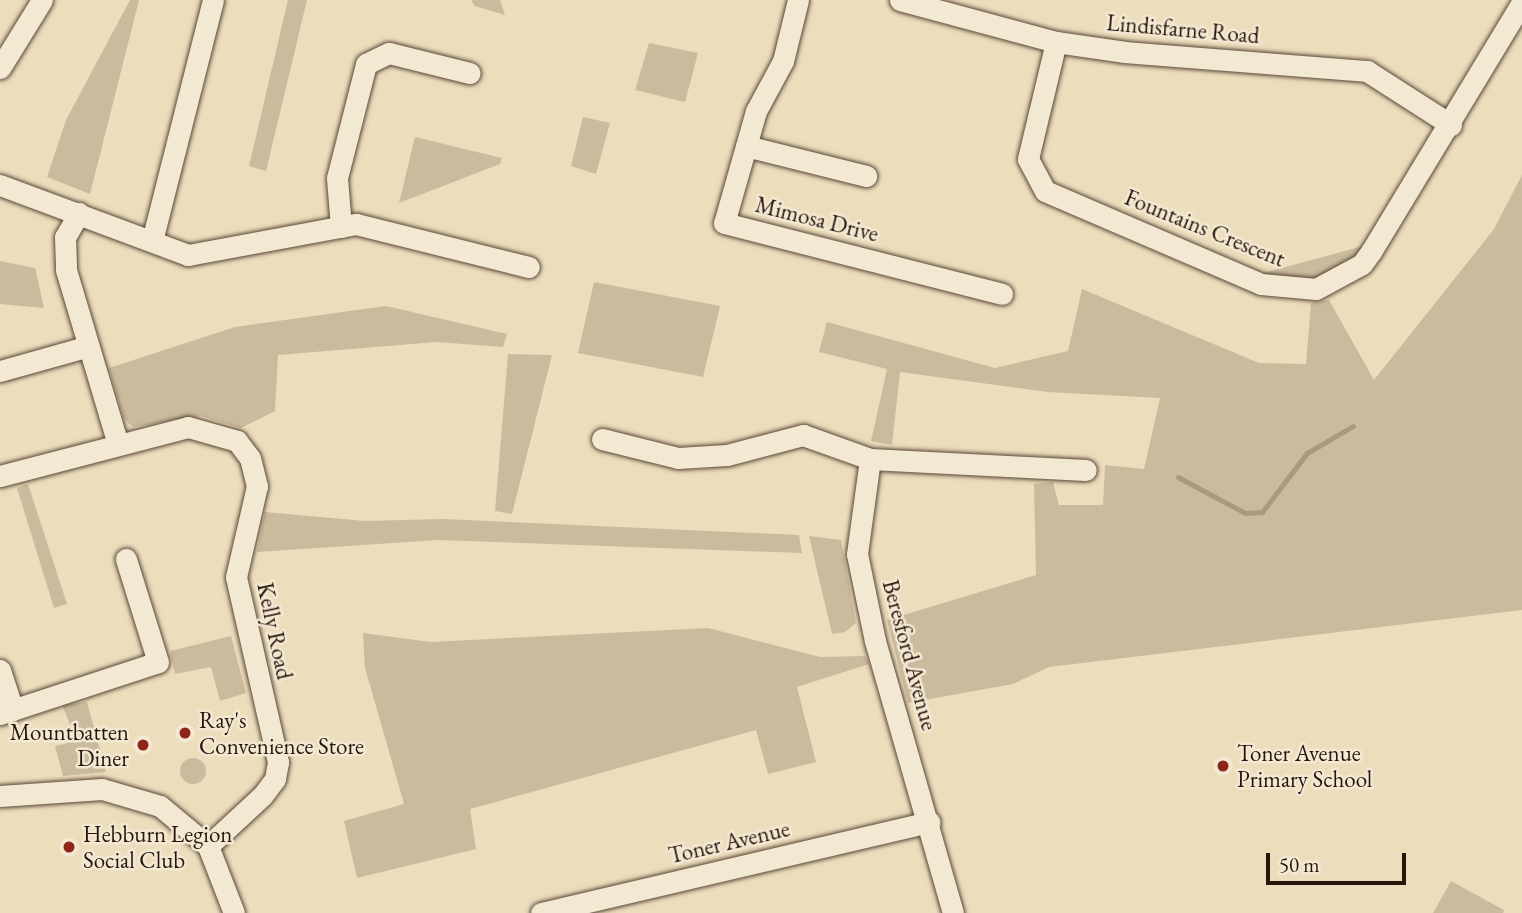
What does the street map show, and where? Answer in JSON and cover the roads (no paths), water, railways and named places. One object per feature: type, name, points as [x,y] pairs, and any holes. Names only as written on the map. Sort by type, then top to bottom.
[{"type":"street","points":[[0,68],[42,0]]},
{"type":"street","points":[[152,242],[213,0]]},
{"type":"street","name":"Mimosa Drive","points":[[798,0],[783,61],[746,146],[724,223],[1002,294]]},
{"type":"street","name":"Lindisfarne Road","points":[[900,0],[1056,42],[1367,71],[1451,125]]},
{"type":"street","name":"Fountains Crescent","points":[[1056,42],[1028,159],[1032,177],[1045,191],[1261,284],[1315,289],[1362,264],[1451,125],[1522,2]]},
{"type":"street","points":[[341,227],[337,178],[366,64],[389,53],[470,73]]},
{"type":"street","points":[[746,146],[866,176]]},
{"type":"street","points":[[0,185],[188,255],[356,224],[529,267]]},
{"type":"street","points":[[79,213],[65,237],[66,270],[117,441]]},
{"type":"street","points":[[0,371],[89,346]]},
{"type":"street","name":"Kelly Road","points":[[0,476],[117,441],[188,427],[214,430],[237,441],[257,486],[236,577],[278,762],[275,779],[262,796],[208,846]]},
{"type":"street","points":[[602,439],[678,458],[727,455],[803,435],[870,459],[1086,470]]},
{"type":"street","name":"Beresford Avenue","points":[[870,459],[857,554],[875,641],[953,913]]},
{"type":"street","points":[[0,670],[6,712],[158,662],[126,559]]},
{"type":"street","points":[[0,796],[102,789],[135,796],[160,806],[208,846],[234,913]]},
{"type":"street","name":"Toner Avenue","points":[[541,913],[929,822]]},
{"type":"waterway","points":[[1178,477],[1245,513],[1262,512],[1307,453],[1353,426]]},
{"type":"place","name":"Ray's Convenience Store","points":[[185,733]]},
{"type":"place","name":"Mountbatten Diner","points":[[143,745]]},
{"type":"place","name":"Toner Avenue Primary School","points":[[1223,766]]},
{"type":"place","name":"Hebburn Legion Social Club","points":[[69,847]]}]
